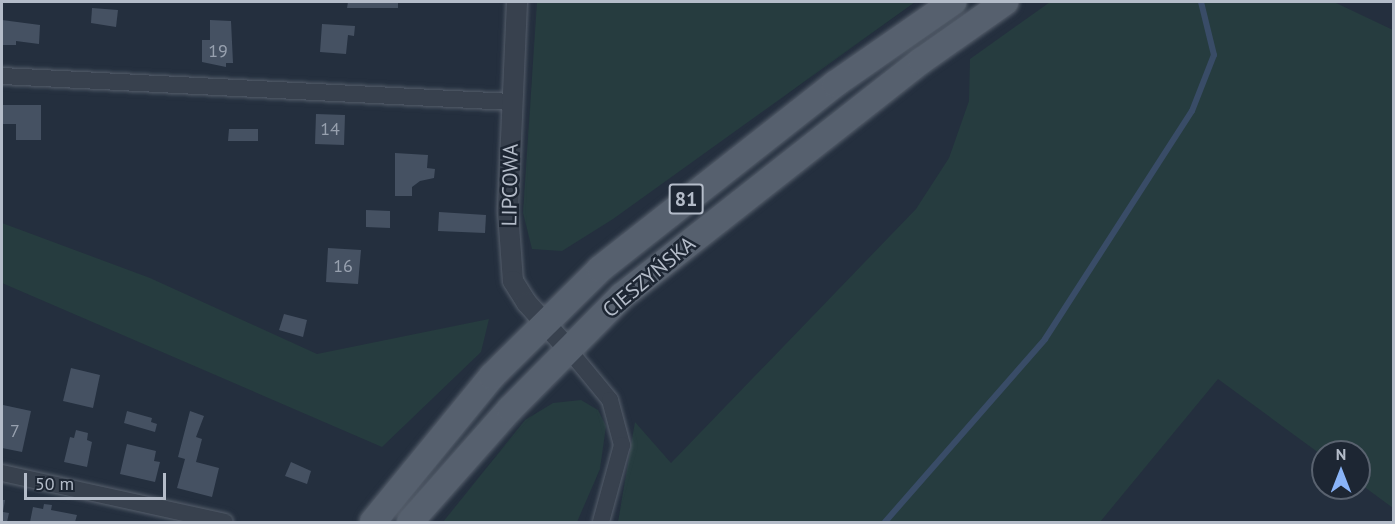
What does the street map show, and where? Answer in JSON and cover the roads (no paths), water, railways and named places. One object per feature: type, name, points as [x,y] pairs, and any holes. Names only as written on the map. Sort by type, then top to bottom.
[{"type":"main road","name":"CIESZYŃSKA","points":[[373,522],[439,438],[543,321],[649,227],[835,84],[953,2]]},
{"type":"main road","name":"CIESZYŃSKA","points":[[410,522],[487,434],[622,296],[921,61],[1005,2]]},
{"type":"street","name":"LIPCOWA","points":[[517,2],[508,212],[513,281],[543,321],[568,349]]},
{"type":"street","points":[[2,76],[513,102]]},
{"type":"street","points":[[568,349],[610,400],[622,446],[601,522]]},
{"type":"street","points":[[2,473],[225,522]]},
{"type":"waterway","points":[[885,522],[1045,339],[1192,111],[1214,55],[1201,2]]}]
